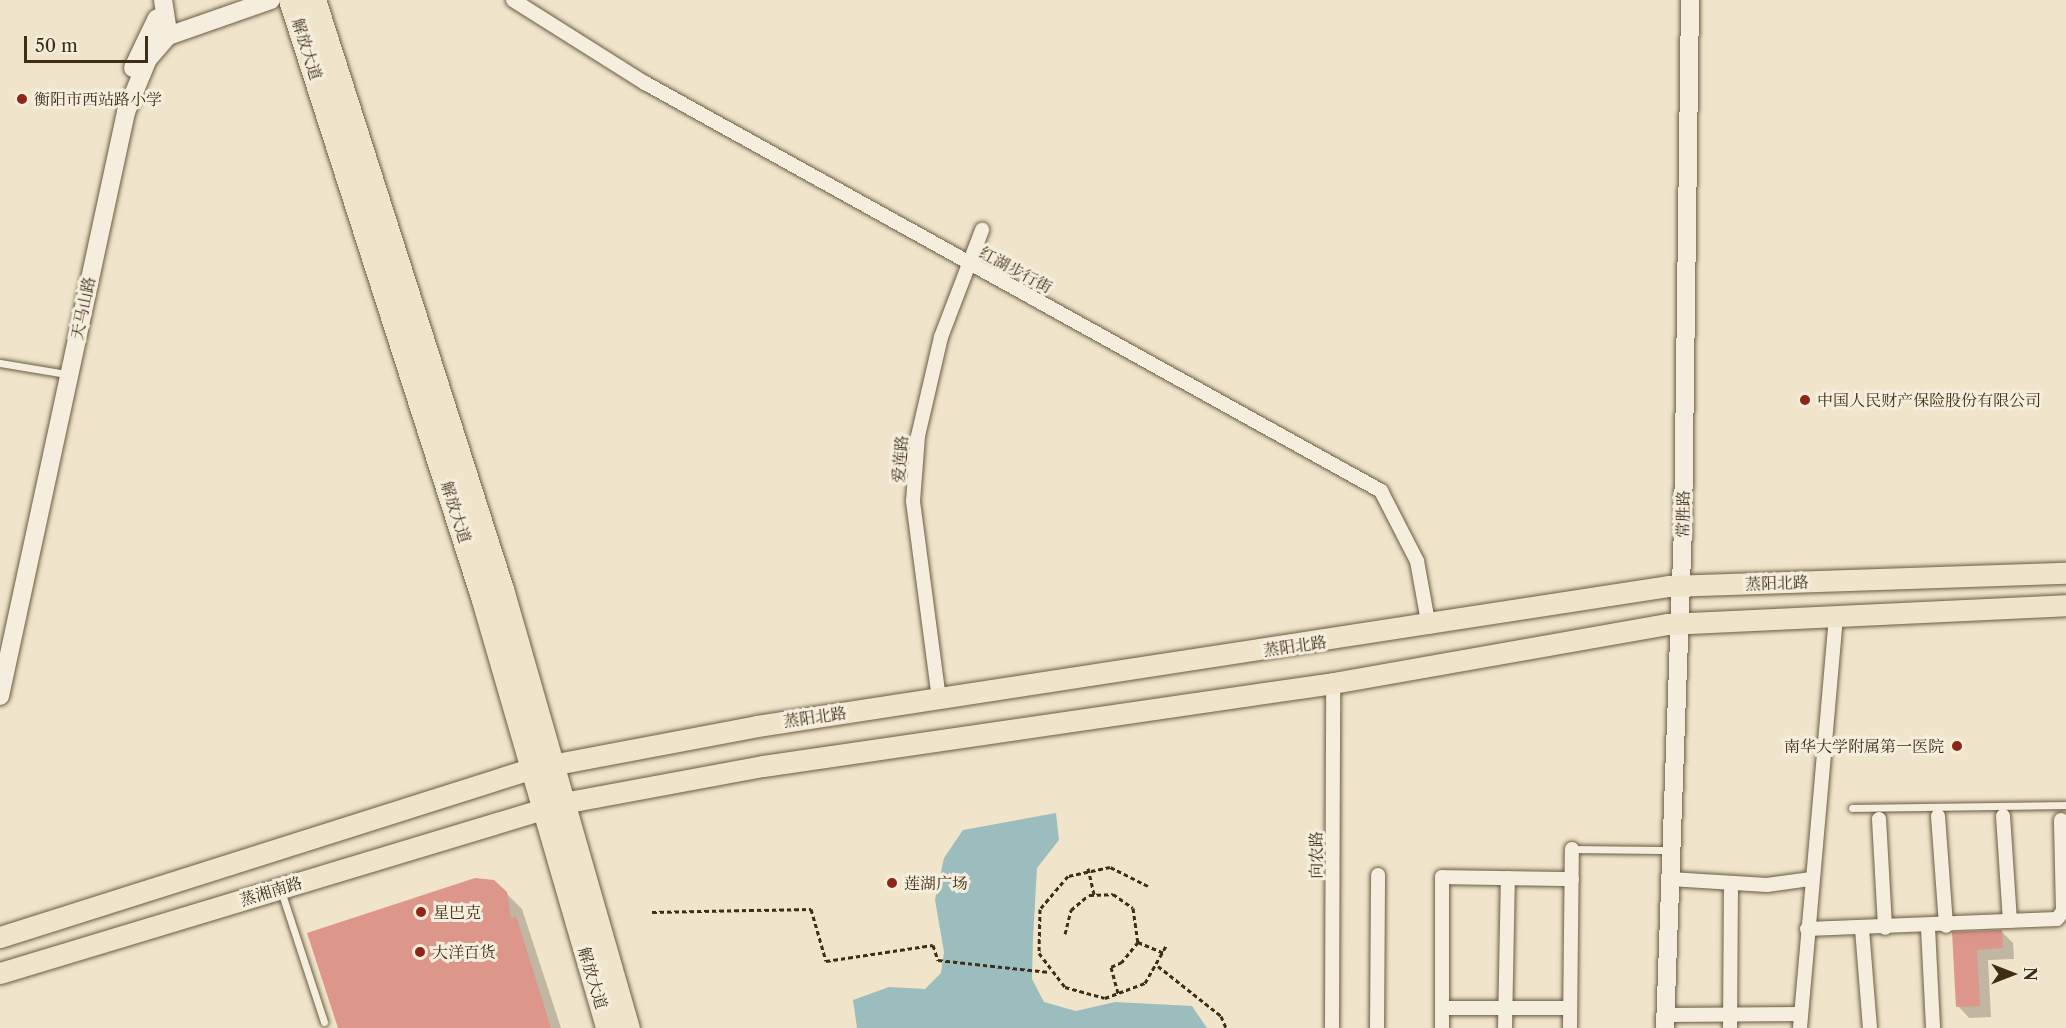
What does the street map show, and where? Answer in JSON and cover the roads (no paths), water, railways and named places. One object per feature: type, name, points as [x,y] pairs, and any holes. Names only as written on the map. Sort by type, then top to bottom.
[{"type":"highway","name":"解放大道","points":[[291,0],[483,597],[541,767]]},
{"type":"highway","name":"解放大道","points":[[314,0],[541,767],[608,1028]]},
{"type":"highway","name":"解放大道","points":[[552,806],[628,1028]]},
{"type":"main road","name":"蒸阳北路","points":[[541,767],[939,699],[1429,627],[1675,586],[2066,573]]},
{"type":"main road","points":[[552,806],[763,766],[1333,683],[1674,624],[2066,605]]},
{"type":"main road","points":[[0,937],[541,767]]},
{"type":"main road","name":"蒸湘南路","points":[[0,973],[552,806]]},
{"type":"street","points":[[151,0],[157,18],[168,36]]},
{"type":"street","points":[[163,0],[168,36]]},
{"type":"street","name":"天马山路","points":[[0,696],[126,112],[148,59],[168,36],[271,0]]},
{"type":"street","name":"红湖步行街","points":[[513,0],[645,83],[1381,491],[1417,561],[1429,627]]},
{"type":"street","name":"常胜路","points":[[1675,586],[1677,0]]},
{"type":"street","name":"常胜路","points":[[1662,1024],[1670,879],[1674,624],[1690,0]]},
{"type":"street","name":"天马山路","points":[[0,651],[117,109],[157,18]]},
{"type":"street","name":"爱莲路","points":[[939,699],[913,501],[918,436],[941,337],[982,230]]},
{"type":"street","points":[[1662,1024],[1801,1021],[1810,879],[1820,828],[1836,616]]},
{"type":"street","name":"常胜路","points":[[1662,1024],[1661,850],[1674,624]]},
{"type":"street","name":"向农路","points":[[1332,1028],[1333,683]]},
{"type":"street","points":[[1938,816],[1946,926]]},
{"type":"street","points":[[2003,816],[2010,921]]},
{"type":"street","points":[[1879,819],[1885,928]]},
{"type":"street","points":[[1807,929],[1928,928],[2057,919],[2063,910],[2061,820]]},
{"type":"street","points":[[1570,1028],[1572,849]]},
{"type":"street","points":[[1377,1028],[1378,875]]},
{"type":"street","points":[[1442,1028],[1442,877],[1572,879]]},
{"type":"street","points":[[1505,1028],[1508,878]]},
{"type":"street","points":[[1670,879],[1731,883],[1810,879]]},
{"type":"street","points":[[1730,1021],[1731,883]]},
{"type":"street","points":[[1862,928],[1870,1028]]},
{"type":"street","points":[[1928,928],[1933,1028]]},
{"type":"street","points":[[1442,1008],[1570,1008]]},
{"type":"lane","points":[[0,363],[60,373]]},
{"type":"lane","points":[[1852,808],[2066,805]]},
{"type":"lane","points":[[1572,849],[1661,850]]},
{"type":"lane","points":[[280,888],[324,1022]]},
{"type":"water","points":[[1056,813],[1059,840],[1037,868],[1032,979],[1044,1002],[1076,1011],[1115,1002],[1192,1006],[1207,1028],[857,1028],[853,1000],[889,987],[925,989],[941,973],[944,952],[935,900],[944,858],[963,830]]},
{"type":"place","name":"衡阳市西站路小学","points":[[22,99]]},
{"type":"place","name":"中国人民财产保险股份有限公司","points":[[1805,400]]},
{"type":"place","name":"南华大学附属第一医院","points":[[1957,746]]},
{"type":"place","name":"莲湖广场","points":[[892,883]]},
{"type":"place","name":"星巴克","points":[[421,912]]},
{"type":"place","name":"大洋百货","points":[[420,952]]}]
